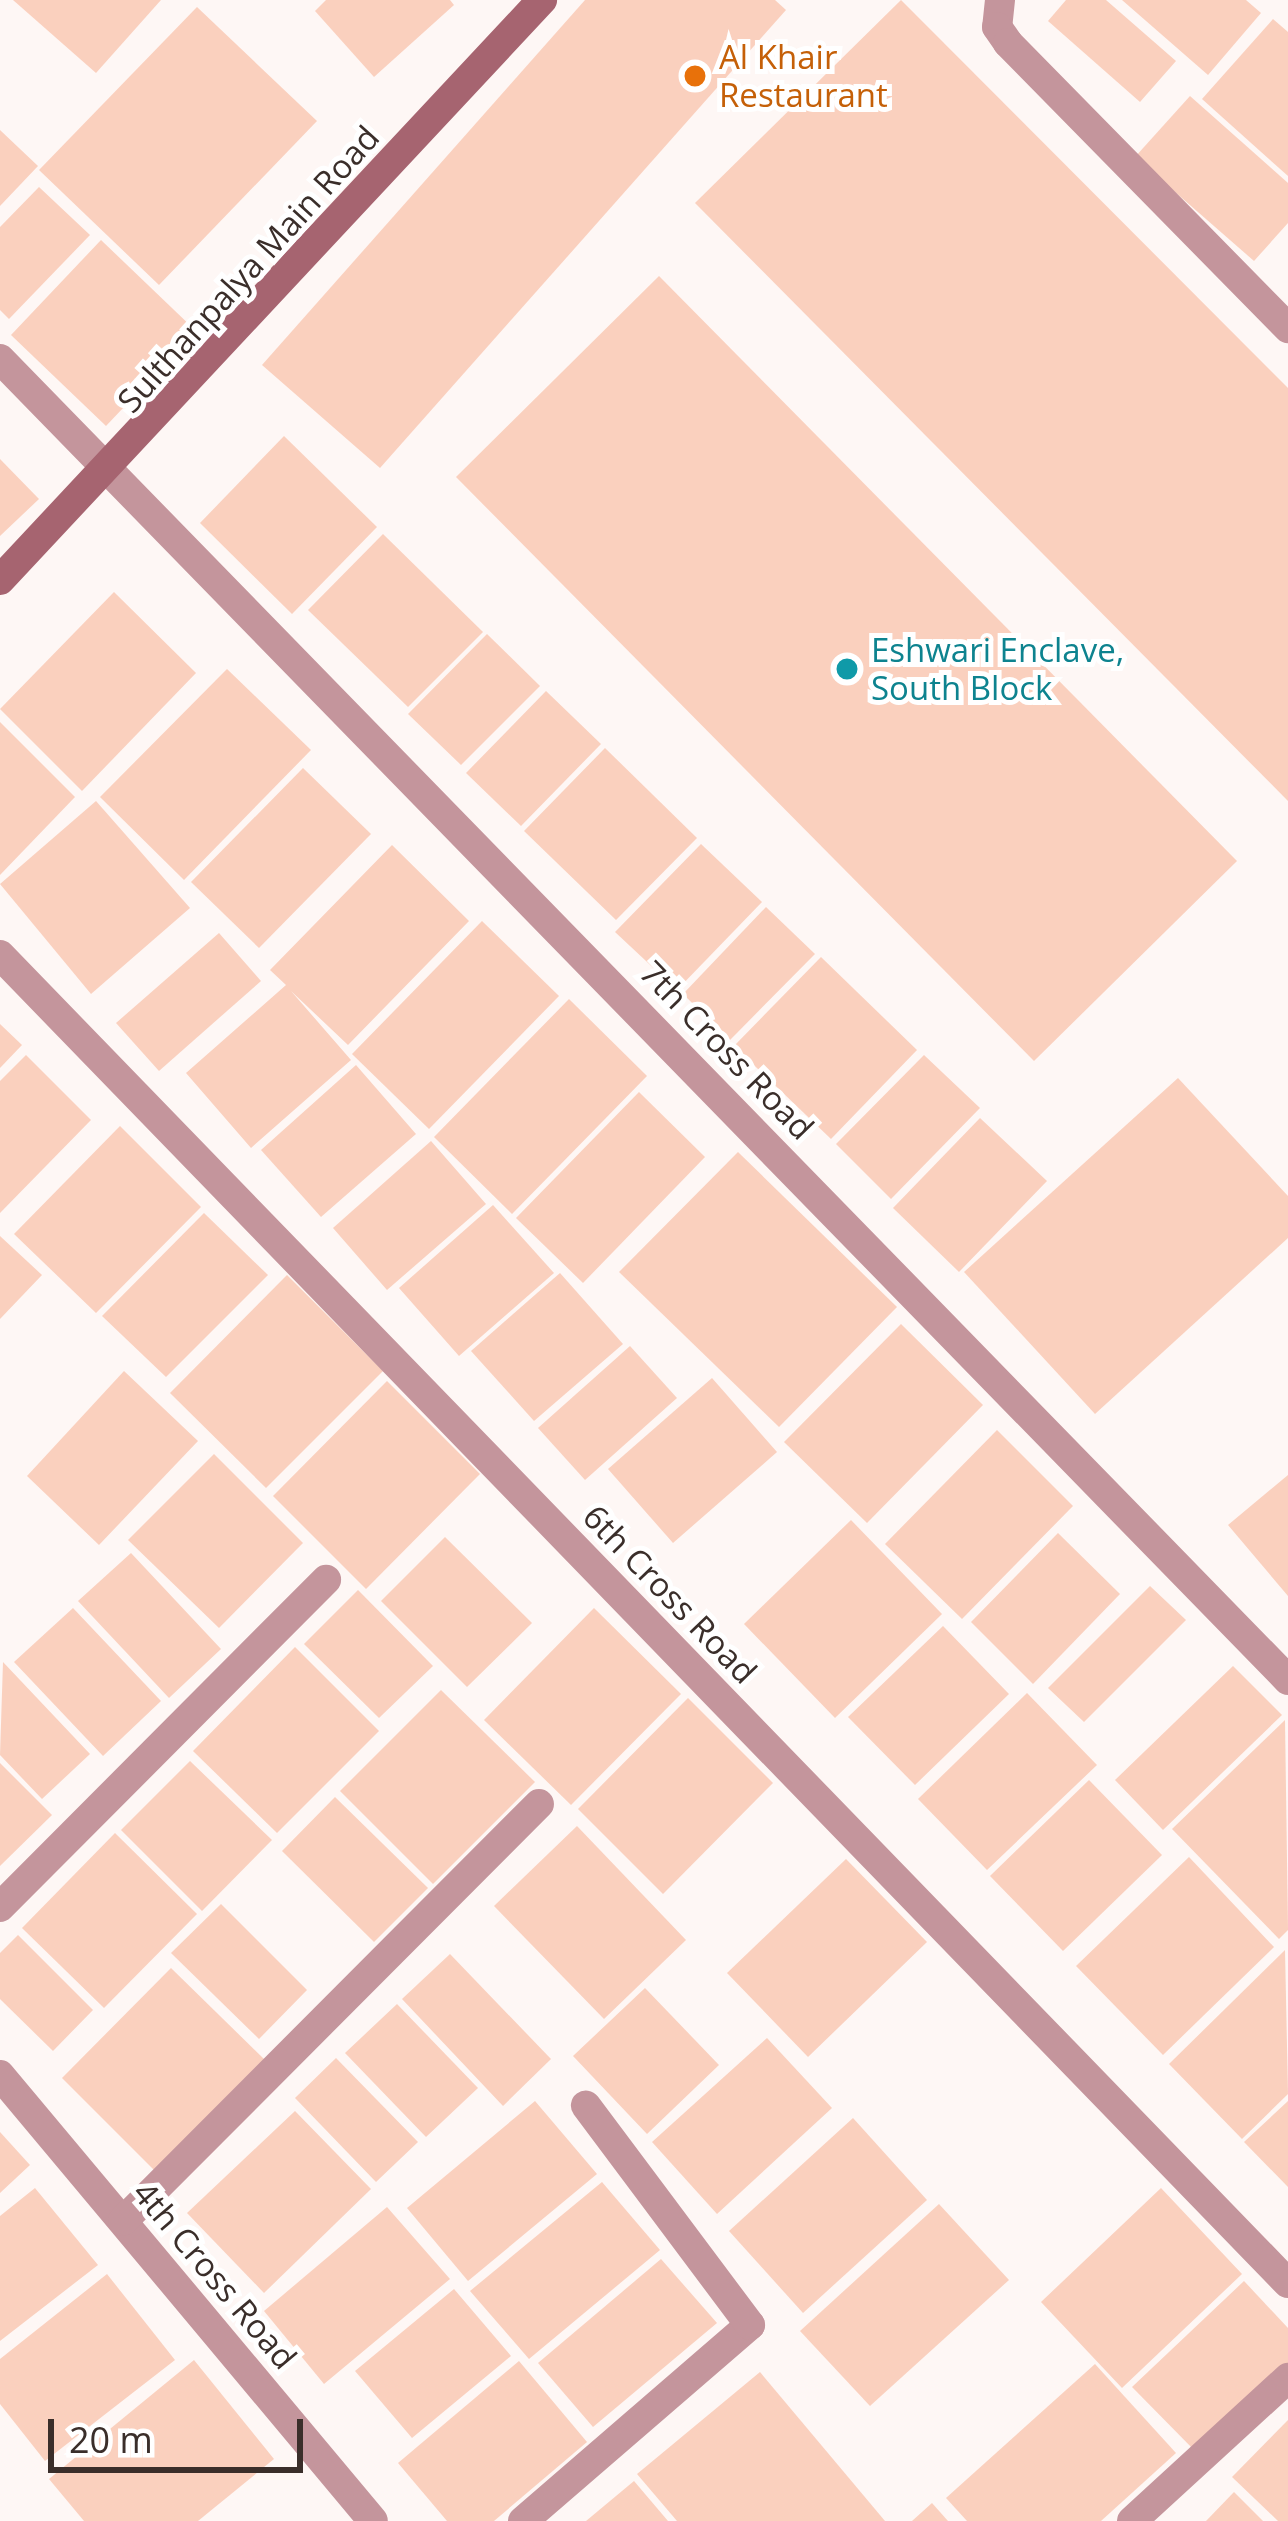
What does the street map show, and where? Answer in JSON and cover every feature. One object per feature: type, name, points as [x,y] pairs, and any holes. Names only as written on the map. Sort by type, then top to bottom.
[{"type":"street","name":"Sulthanpalya Main Road","points":[[0,580],[114,469],[542,0]]},
{"type":"street","points":[[1000,0],[997,27],[1008,43],[1288,328]]},
{"type":"street","name":"7th Cross Road","points":[[0,359],[114,469],[1288,1681]]},
{"type":"street","name":"6th Cross Road","points":[[0,955],[1288,2283]]},
{"type":"street","points":[[0,1907],[326,1580]]},
{"type":"street","points":[[123,2222],[538,1804]]},
{"type":"street","name":"4th Cross Road","points":[[0,2075],[373,2521]]},
{"type":"street","points":[[523,2521],[750,2324],[586,2106]]},
{"type":"street","points":[[1132,2521],[1288,2378]]},
{"type":"building","points":[[13,0],[161,0],[96,73]]},
{"type":"building","points":[[326,0],[450,0],[454,5],[374,77],[315,11]]},
{"type":"building","points":[[585,0],[775,0],[786,10],[380,468],[262,365]]},
{"type":"building","points":[[901,0],[1288,388],[1288,801],[695,203]]},
{"type":"building","points":[[1066,0],[1106,0],[1176,61],[1140,102],[1048,21]]},
{"type":"building","points":[[1122,0],[1246,0],[1261,13],[1208,75]]},
{"type":"building","points":[[197,7],[317,121],[159,285],[39,170]]},
{"type":"building","points":[[1273,19],[1288,32],[1288,176],[1202,99]]},
{"type":"building","points":[[1190,96],[1288,183],[1288,223],[1254,261],[1135,157]]},
{"type":"building","points":[[0,130],[38,166],[0,206]]},
{"type":"building","points":[[39,187],[90,235],[9,319],[0,310],[0,227]]},
{"type":"building","points":[[101,240],[196,331],[106,426],[11,335]]},
{"type":"building","name":"Eshwari Enclave, South Block","points":[[659,276],[1237,861],[1034,1061],[456,477]]},
{"type":"building","points":[[284,436],[377,527],[292,614],[200,523]]},
{"type":"building","points":[[0,459],[39,499],[0,536]]},
{"type":"building","points":[[383,534],[483,632],[408,707],[308,610]]},
{"type":"building","points":[[114,592],[196,673],[82,791],[0,709]]},
{"type":"building","points":[[487,634],[540,686],[461,765],[408,714]]},
{"type":"building","points":[[227,669],[311,750],[184,880],[100,797]]},
{"type":"building","points":[[546,691],[601,744],[521,826],[466,773]]},
{"type":"building","points":[[0,722],[75,797],[0,875]]},
{"type":"building","points":[[605,748],[697,838],[616,920],[524,831]]},
{"type":"building","points":[[303,768],[371,834],[259,948],[191,882]]},
{"type":"building","points":[[96,801],[190,908],[91,994],[0,884]]},
{"type":"building","points":[[701,844],[762,902],[677,990],[615,932]]},
{"type":"building","points":[[392,845],[469,921],[348,1045],[291,991],[351,1060],[251,1148],[186,1073],[286,985],[270,970]]},
{"type":"building","points":[[766,907],[815,954],[730,1040],[683,994]]},
{"type":"building","points":[[482,921],[559,996],[429,1129],[352,1054]]},
{"type":"building","points":[[219,933],[261,981],[159,1071],[116,1023]]},
{"type":"building","points":[[821,957],[917,1050],[831,1139],[734,1046]]},
{"type":"building","points":[[569,999],[647,1076],[512,1214],[434,1137]]},
{"type":"building","points":[[0,1024],[22,1045],[0,1068]]},
{"type":"building","points":[[26,1055],[91,1120],[0,1213],[0,1081]]},
{"type":"building","points":[[924,1055],[980,1108],[891,1199],[836,1144]]},
{"type":"building","points":[[356,1065],[416,1134],[321,1217],[261,1150]]},
{"type":"building","points":[[1178,1078],[1288,1196],[1288,1238],[1095,1414],[964,1272]]},
{"type":"building","points":[[639,1092],[705,1157],[583,1283],[516,1218]]},
{"type":"building","points":[[980,1118],[1047,1181],[959,1272],[893,1208]]},
{"type":"building","points":[[120,1126],[201,1207],[96,1313],[14,1234]]},
{"type":"building","points":[[431,1141],[486,1204],[387,1290],[333,1228]]},
{"type":"building","points":[[738,1152],[897,1307],[779,1427],[619,1272]]},
{"type":"building","points":[[493,1205],[554,1273],[459,1356],[399,1288]]},
{"type":"building","points":[[204,1213],[268,1275],[166,1377],[102,1316]]},
{"type":"building","points":[[0,1236],[42,1275],[0,1319]]},
{"type":"building","points":[[560,1273],[623,1344],[534,1421],[471,1351]]},
{"type":"building","points":[[287,1275],[383,1371],[266,1488],[170,1393]]},
{"type":"building","points":[[901,1324],[983,1405],[867,1523],[784,1442]]},
{"type":"building","points":[[630,1346],[677,1398],[585,1480],[538,1428]]},
{"type":"building","points":[[124,1371],[198,1441],[99,1545],[27,1476]]},
{"type":"building","points":[[712,1378],[777,1452],[673,1543],[608,1469]]},
{"type":"building","points":[[387,1381],[480,1474],[366,1589],[273,1496]]},
{"type":"building","points":[[997,1430],[1073,1506],[962,1619],[885,1544]]},
{"type":"building","points":[[214,1454],[303,1543],[219,1628],[128,1540]]},
{"type":"building","points":[[1288,1475],[1288,1596],[1228,1525]]},
{"type":"building","points":[[851,1520],[942,1614],[835,1718],[744,1624]]},
{"type":"building","points":[[1058,1533],[1120,1594],[1033,1684],[971,1622]]},
{"type":"building","points":[[445,1537],[532,1623],[467,1687],[381,1601]]},
{"type":"building","points":[[131,1553],[221,1649],[169,1698],[78,1601]]},
{"type":"building","points":[[1150,1586],[1186,1620],[1084,1722],[1048,1688]]},
{"type":"building","points":[[358,1590],[433,1666],[379,1718],[304,1644]]},
{"type":"building","points":[[73,1608],[161,1701],[103,1756],[14,1662]]},
{"type":"building","points":[[594,1608],[681,1694],[571,1805],[484,1720]]},
{"type":"building","points":[[943,1626],[1009,1694],[915,1785],[848,1717]]},
{"type":"building","points":[[295,1647],[379,1731],[277,1833],[193,1751]]},
{"type":"building","points":[[3,1662],[90,1754],[42,1799],[0,1755]]},
{"type":"building","points":[[1233,1666],[1282,1715],[1163,1830],[1115,1780]]},
{"type":"building","points":[[441,1690],[535,1782],[433,1884],[340,1791]]},
{"type":"building","points":[[1027,1693],[1097,1765],[987,1870],[918,1799]]},
{"type":"building","points":[[688,1698],[773,1783],[663,1894],[578,1809]]},
{"type":"building","points":[[1285,1720],[1288,1930],[1279,1939],[1172,1829]]},
{"type":"building","points":[[190,1761],[272,1840],[202,1911],[121,1830]]},
{"type":"building","points":[[0,1763],[52,1815],[0,1866]]},
{"type":"building","points":[[1089,1780],[1162,1855],[1063,1951],[990,1876]]},
{"type":"building","points":[[335,1797],[428,1888],[374,1942],[282,1851]]},
{"type":"building","points":[[577,1826],[686,1940],[604,2019],[494,1906]]},
{"type":"building","points":[[115,1833],[197,1914],[104,2008],[22,1928]]},
{"type":"building","points":[[1189,1857],[1274,1947],[1163,2055],[1076,1966]]},
{"type":"building","points":[[846,1859],[927,1942],[808,2057],[727,1973]]},
{"type":"building","points":[[221,1904],[307,1990],[259,2039],[171,1953]]},
{"type":"building","points":[[18,1935],[93,2010],[53,2051],[0,1999],[0,1953]]},
{"type":"building","points":[[1285,1950],[1288,2094],[1242,2139],[1169,2064]]},
{"type":"building","points":[[450,1954],[551,2059],[503,2106],[402,1999]]},
{"type":"building","points":[[171,1968],[265,2060],[155,2171],[62,2078]]},
{"type":"building","points":[[645,1988],[719,2065],[647,2134],[573,2056]]},
{"type":"building","points":[[397,2004],[478,2088],[426,2137],[345,2053]]},
{"type":"building","points":[[767,2038],[832,2108],[717,2214],[652,2142]]},
{"type":"building","points":[[336,2058],[418,2142],[376,2182],[295,2098]]},
{"type":"building","points":[[535,2101],[597,2174],[468,2281],[407,2208]]},
{"type":"building","points":[[1288,2101],[1288,2187],[1244,2142]]},
{"type":"building","points":[[295,2111],[371,2189],[264,2293],[187,2213]]},
{"type":"building","points":[[853,2118],[927,2200],[803,2313],[729,2231]]},
{"type":"building","points":[[0,2132],[30,2165],[0,2193]]},
{"type":"building","points":[[602,2182],[660,2250],[529,2359],[470,2291]]},
{"type":"building","points":[[35,2188],[98,2265],[0,2341],[0,2216]]},
{"type":"building","points":[[1161,2188],[1242,2274],[1122,2388],[1041,2302]]},
{"type":"building","points":[[939,2204],[1009,2280],[870,2406],[800,2331]]},
{"type":"building","points":[[387,2207],[450,2279],[324,2384],[264,2311]]},
{"type":"building","points":[[661,2259],[717,2323],[593,2427],[538,2363]]},
{"type":"building","points":[[107,2274],[175,2360],[45,2461],[0,2404],[0,2359]]},
{"type":"building","points":[[1244,2281],[1288,2328],[1288,2363],[1195,2451],[1132,2387]]},
{"type":"building","points":[[454,2289],[511,2356],[412,2438],[355,2371]]},
{"type":"building","points":[[194,2360],[274,2459],[198,2521],[84,2521],[49,2479]]},
{"type":"building","points":[[519,2361],[587,2442],[494,2521],[447,2521],[398,2463]]},
{"type":"building","points":[[1095,2364],[1176,2453],[1101,2521],[967,2521],[946,2498]]},
{"type":"building","points":[[760,2372],[885,2521],[677,2521],[637,2474]]},
{"type":"building","points":[[1288,2420],[1288,2521],[1278,2521],[1232,2477]]},
{"type":"building","points":[[634,2481],[668,2521],[586,2521]]},
{"type":"building","points":[[1234,2492],[1263,2521],[1206,2521]]},
{"type":"building","points":[[932,2503],[948,2521],[912,2521]]},
{"type":"place","name":"Al Khair Restaurant","points":[[695,76]]},
{"type":"place","name":"Eshwari Enclave, South Block","points":[[847,669]]}]
